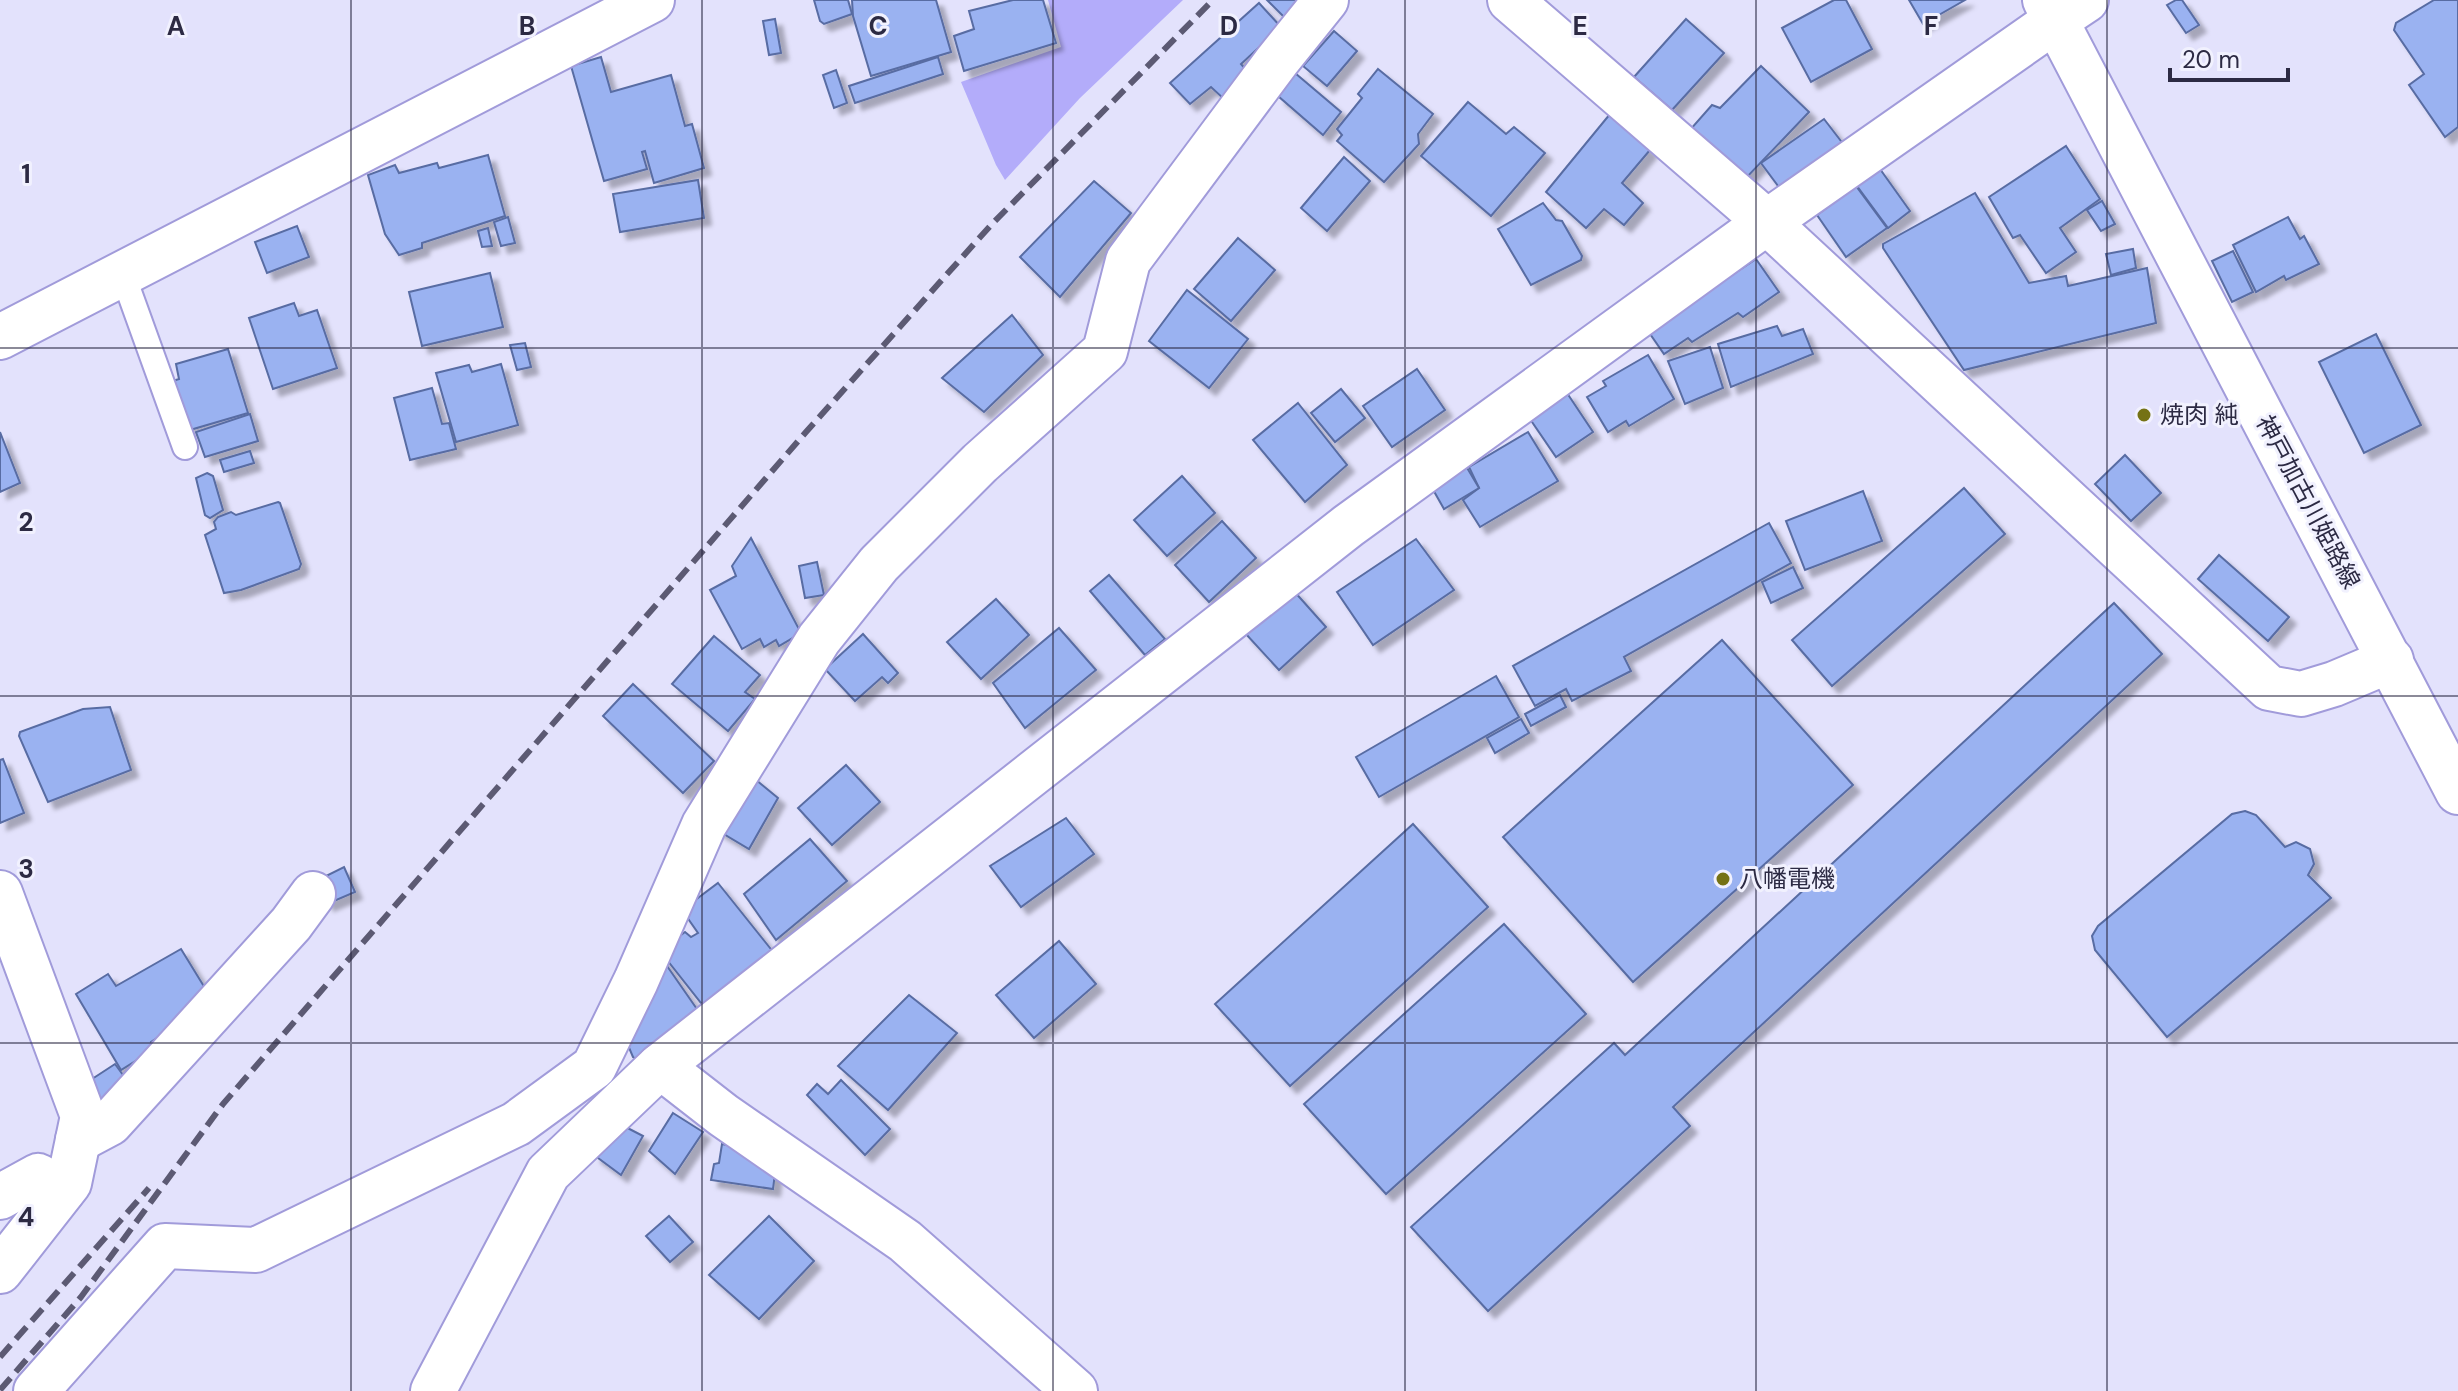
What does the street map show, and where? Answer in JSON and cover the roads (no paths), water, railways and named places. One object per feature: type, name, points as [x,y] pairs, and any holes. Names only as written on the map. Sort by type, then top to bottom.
[{"type":"street","points":[[0,337],[652,0]]},
{"type":"street","points":[[36,1391],[165,1246],[256,1250],[516,1124],[594,1067],[636,981],[704,825],[819,639],[879,564],[980,463],[1105,351],[1128,261],[1326,0]]},
{"type":"street","points":[[1510,0],[1767,222],[2269,688],[2301,694],[2391,660]]},
{"type":"street","points":[[433,1391],[548,1173],[660,1066],[1348,526],[2062,7]]},
{"type":"street","name":"神戸加古川姫路線","points":[[2062,7],[2458,792]]},
{"type":"street","points":[[0,893],[83,1116],[69,1183],[0,1271]]},
{"type":"street","points":[[78,1140],[110,1123],[291,924],[313,894]]},
{"type":"street","points":[[660,1066],[723,1115],[905,1241],[1075,1391]]},
{"type":"street","points":[[594,1067],[623,1100]]},
{"type":"street","points":[[0,1197],[38,1176],[63,1190]]},
{"type":"lane","points":[[123,275],[185,447]]},
{"type":"railway","points":[[0,1390],[81,1297],[223,1104],[806,432],[991,225],[1213,0]]},
{"type":"railway","points":[[0,1357],[149,1188]]},
{"type":"place","name":"焼肉 純","points":[[2144,415]]},
{"type":"place","name":"八幡電機","points":[[1723,879]]}]
